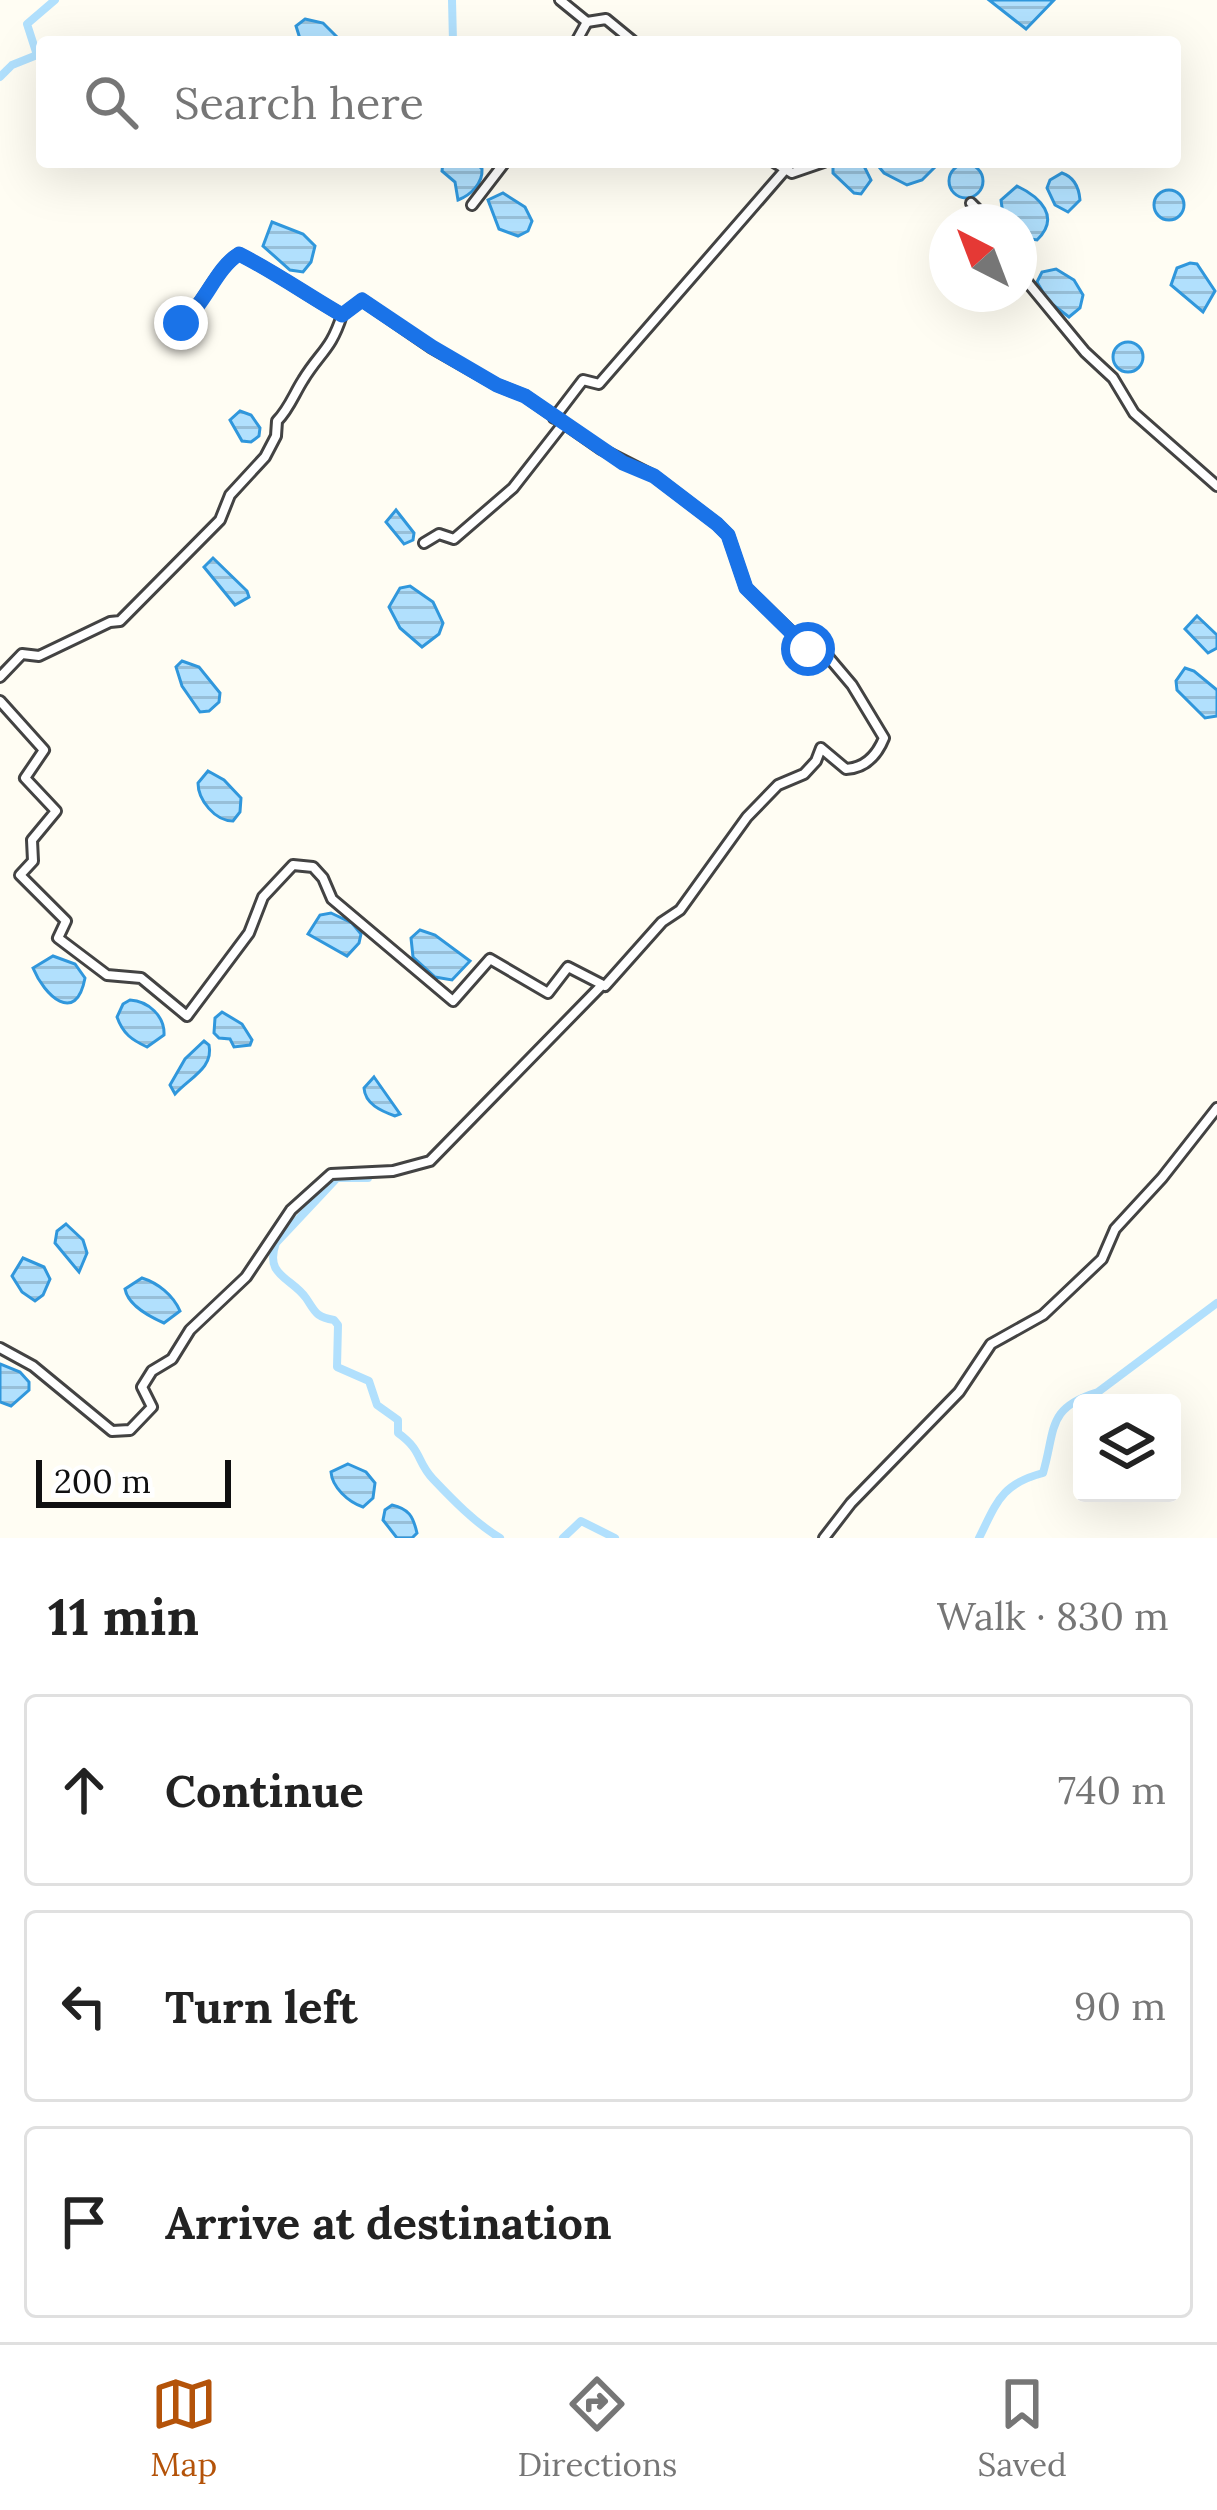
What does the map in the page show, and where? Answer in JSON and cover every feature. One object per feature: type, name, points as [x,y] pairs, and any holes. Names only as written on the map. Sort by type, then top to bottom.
[{"type":"street","points":[[560,0],[587,22],[606,19],[627,36]]},
{"type":"street","points":[[580,36],[587,22]]},
{"type":"street","points":[[472,205],[500,168]]},
{"type":"street","points":[[782,168],[792,173],[807,168]]},
{"type":"street","points":[[424,543],[439,534],[454,539],[499,502],[583,380],[599,384],[618,366],[666,304],[785,170]]},
{"type":"street","points":[[174,319],[181,323],[191,315],[227,261],[239,254],[342,315]]},
{"type":"street","points":[[1037,294],[1084,352],[1113,378],[1143,424],[1217,485]]},
{"type":"street","points":[[0,677],[22,654],[39,656],[120,621],[220,520],[230,495],[265,457],[277,436],[277,421],[306,374],[334,342],[342,315],[362,300],[420,340],[525,396],[623,463],[654,476],[717,524],[728,535],[746,588],[808,649],[819,646],[832,658],[884,738],[877,753],[858,769],[846,770],[820,748],[817,761],[804,774],[778,785],[746,817],[680,910],[662,922],[430,1161],[393,1171],[337,1171],[310,1192],[271,1237],[246,1277],[190,1330],[172,1359],[152,1371],[142,1387],[152,1407],[130,1430],[112,1431],[33,1366],[0,1348]]},
{"type":"street","points":[[0,701],[44,750],[26,778],[56,811],[32,840],[33,861],[20,875],[66,921],[58,938],[107,975],[141,978],[187,1016],[249,932],[263,897],[293,866],[313,867],[332,899],[453,1001],[490,959],[548,993],[568,967],[602,985]]},
{"type":"street","points":[[824,1538],[851,1503],[959,1392],[991,1344],[1043,1316],[1102,1259],[1115,1229],[1217,1108]]},
{"type":"water","points":[[989,0],[1054,0],[1026,29]]},
{"type":"water","points":[[305,19],[323,23],[336,36],[299,36],[296,26]]},
{"type":"water","points":[[481,168],[482,174],[472,192],[458,200],[455,182],[442,171]]},
{"type":"water","points":[[833,168],[865,168],[871,180],[861,194],[854,193]]},
{"type":"water","points":[[880,168],[934,168],[922,180],[907,185]]},
{"type":"water","points":[[955,168],[977,168],[982,188],[973,197],[959,197],[950,188]]},
{"type":"water","points":[[1062,173],[1073,180],[1080,200],[1068,212],[1055,205],[1047,188]]},
{"type":"water","points":[[1017,186],[1045,208],[1047,223],[1037,240],[1037,204],[1002,204]]},
{"type":"water","points":[[1169,190],[1180,194],[1184,205],[1180,216],[1169,220],[1158,216],[1154,205],[1158,194]]},
{"type":"water","points":[[503,193],[525,207],[532,221],[528,231],[518,236],[499,229],[488,200]]},
{"type":"water","points":[[272,222],[303,234],[315,246],[303,272],[290,270],[263,246]]},
{"type":"water","points":[[1197,264],[1215,291],[1203,312],[1171,285],[1177,268]]},
{"type":"water","points":[[1056,269],[1074,280],[1083,295],[1080,308],[1069,317],[1048,301],[1037,282],[1042,272]]},
{"type":"water","points":[[1128,342],[1143,357],[1128,372],[1113,357]]},
{"type":"water","points":[[240,411],[251,415],[260,428],[251,442],[242,441],[230,420]]},
{"type":"water","points":[[396,510],[414,533],[413,540],[404,544],[386,522]]},
{"type":"water","points":[[213,558],[249,597],[235,605],[204,567]]},
{"type":"water","points":[[410,586],[433,602],[443,623],[439,634],[422,647],[400,628],[389,607],[400,588]]},
{"type":"water","points":[[1197,616],[1217,635],[1217,648],[1208,653],[1185,629]]},
{"type":"water","points":[[182,661],[199,667],[220,693],[219,702],[209,711],[200,712],[182,686],[176,667]]},
{"type":"water","points":[[1185,668],[1217,690],[1217,716],[1205,718],[1177,690],[1176,681]]},
{"type":"water","points":[[208,771],[241,798],[240,812],[233,821],[214,813],[201,796],[198,783]]},
{"type":"water","points":[[331,913],[352,923],[361,934],[347,956],[308,934],[320,915]]},
{"type":"water","points":[[420,930],[435,935],[470,961],[452,980],[435,977],[413,957],[411,938]]},
{"type":"water","points":[[53,956],[75,964],[85,978],[75,1000],[67,1003],[52,996],[33,968]]},
{"type":"water","points":[[130,1000],[149,1007],[162,1022],[164,1035],[147,1047],[129,1036],[117,1017]]},
{"type":"water","points":[[222,1012],[242,1024],[252,1040],[250,1045],[234,1047],[230,1039],[214,1033],[215,1018]]},
{"type":"water","points":[[204,1041],[209,1045],[208,1060],[175,1094],[170,1085],[185,1059]]},
{"type":"water","points":[[374,1077],[400,1114],[384,1112],[367,1098],[364,1088]]},
{"type":"water","points":[[66,1224],[83,1240],[87,1253],[79,1272],[55,1243],[57,1231]]},
{"type":"water","points":[[23,1258],[44,1267],[50,1279],[35,1301],[12,1276]]},
{"type":"water","points":[[142,1278],[164,1290],[180,1311],[164,1323],[135,1305],[125,1289]]},
{"type":"water","points":[[0,1364],[20,1372],[29,1382],[29,1390],[11,1406],[0,1402]]},
{"type":"water","points":[[348,1464],[366,1472],[375,1483],[373,1498],[363,1507],[342,1493],[332,1478],[331,1472]]},
{"type":"water","points":[[392,1505],[412,1518],[417,1533],[412,1538],[397,1538],[383,1520]]},
{"type":"waterway","points":[[36,52],[27,24],[55,0]]},
{"type":"waterway","points":[[452,0],[453,36]]},
{"type":"waterway","points":[[0,77],[12,65],[36,55]]},
{"type":"waterway","points":[[368,1178],[337,1178],[276,1243],[276,1269],[316,1313],[338,1325],[337,1367],[369,1381],[377,1405],[398,1420],[398,1433],[412,1445],[428,1473],[500,1538]]},
{"type":"waterway","points":[[979,1538],[1009,1489],[1043,1473],[1052,1432],[1069,1405],[1098,1392],[1217,1303]]},
{"type":"waterway","points":[[563,1538],[581,1521],[615,1538]]},
{"type":"route","points":[[181,323],[206,297],[227,261],[239,254],[342,315],[362,300],[408,333],[525,396],[623,463],[654,476],[717,524],[728,535],[746,588],[808,649]]}]
